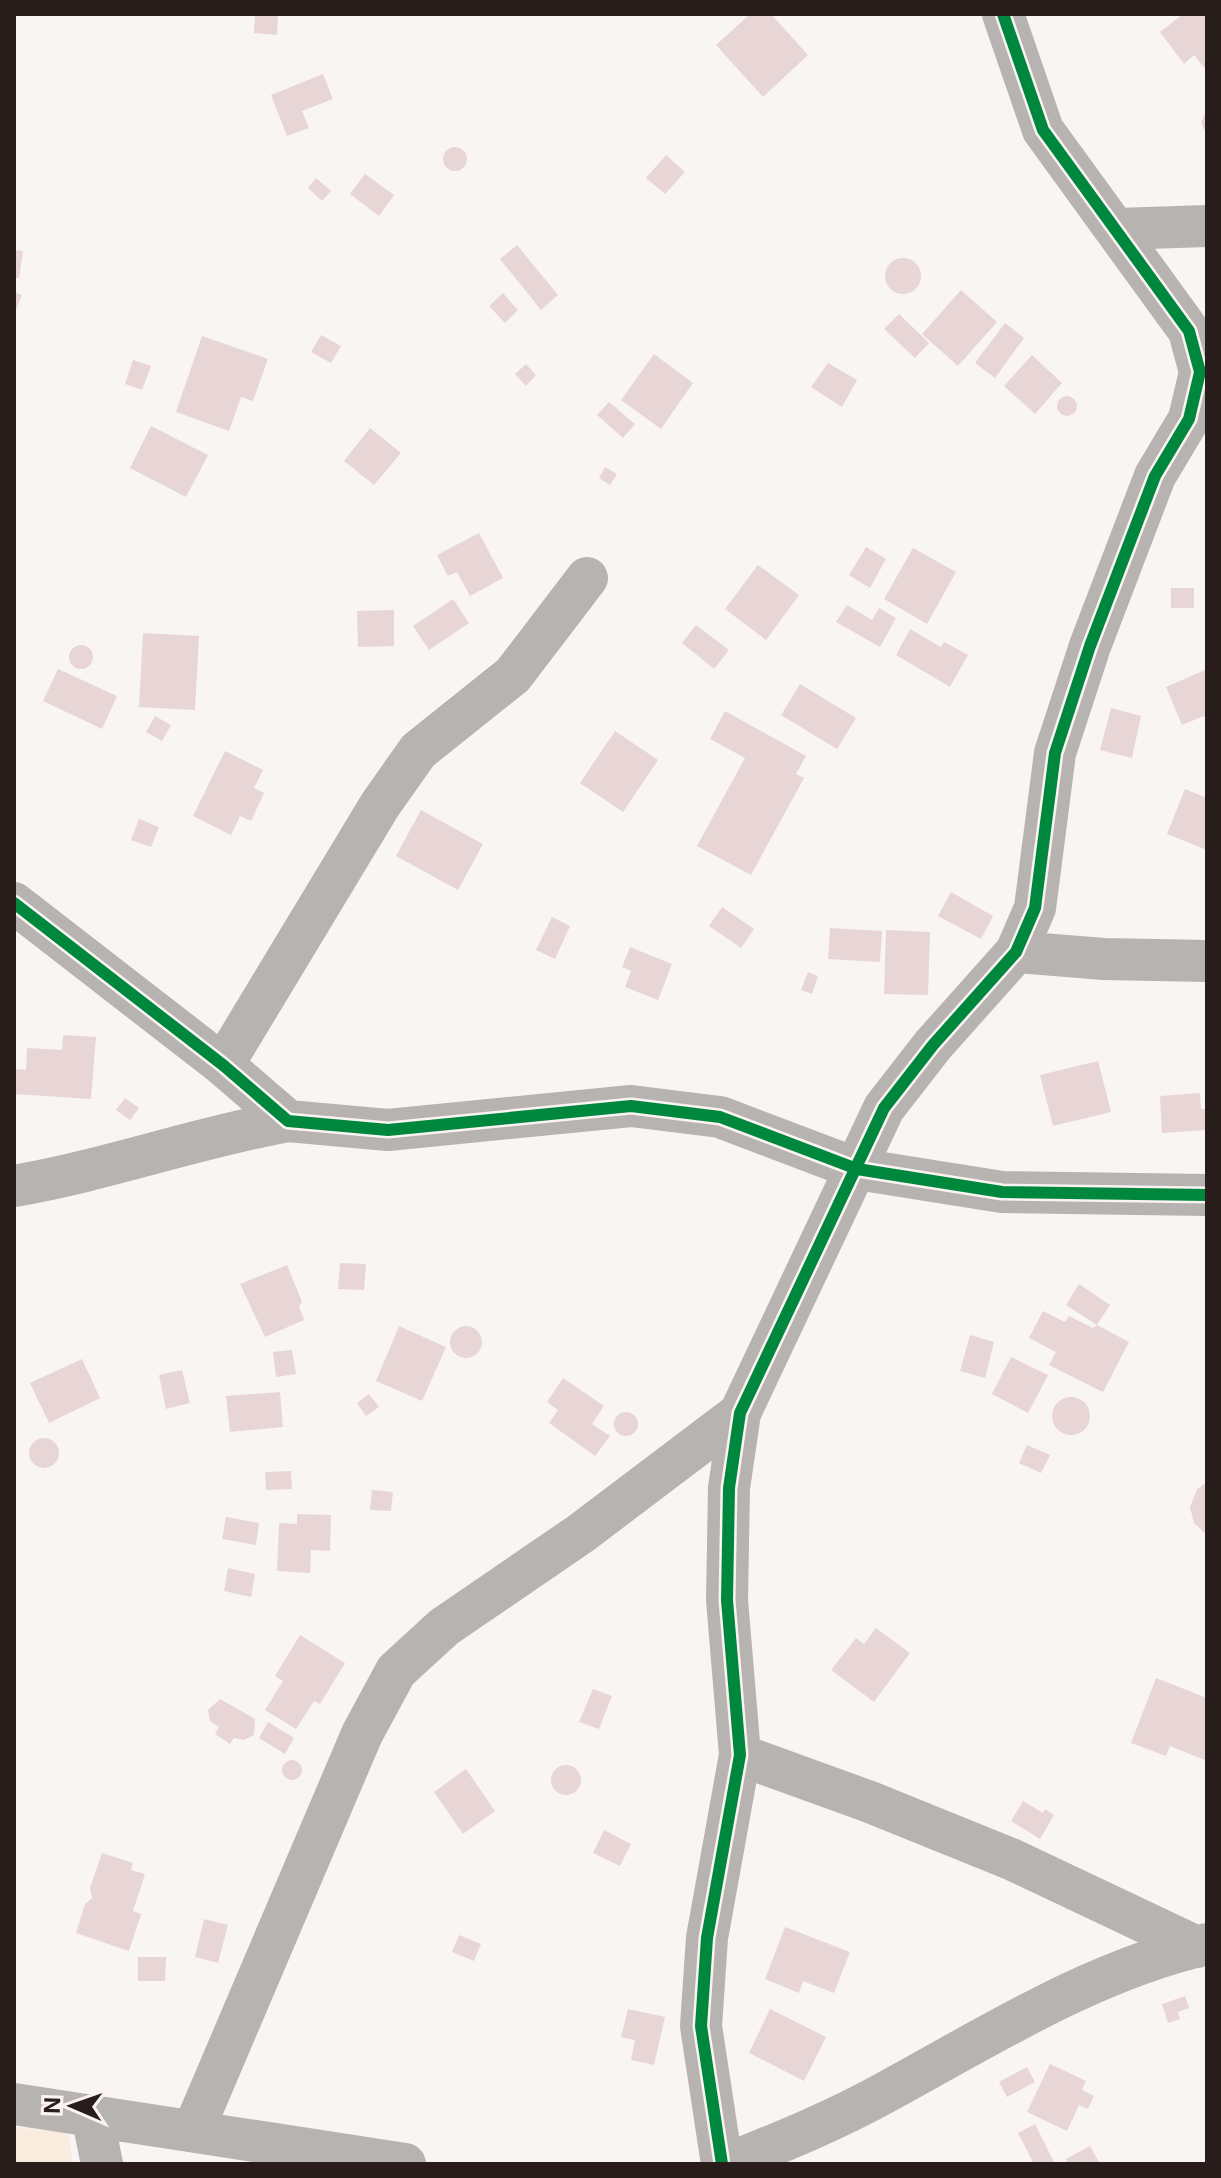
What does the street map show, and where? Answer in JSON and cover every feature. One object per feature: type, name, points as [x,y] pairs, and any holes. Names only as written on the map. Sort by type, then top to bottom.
[{"type":"street","points":[[1003,14],[1043,130],[1189,331],[1200,372],[1189,419],[1155,476],[1090,646],[1055,753],[1035,908],[1016,952],[933,1045],[884,1108],[740,1413],[729,1488],[727,1600],[740,1755],[707,1938],[701,2026],[725,2164],[810,2131],[1004,2025],[1091,1983],[1202,1946]]},
{"type":"street","points":[[1117,229],[1207,226]]},
{"type":"street","points":[[223,1065],[380,805],[418,751],[513,675],[587,578]]},
{"type":"street","points":[[14,903],[223,1065],[288,1121]]},
{"type":"street","points":[[1016,952],[1104,959],[1207,961]]},
{"type":"street","points":[[14,1186],[83,1174],[230,1132],[288,1121],[388,1130],[631,1106],[720,1117],[857,1169],[1002,1192],[1207,1195]]},
{"type":"street","points":[[193,2131],[362,1734],[396,1671],[444,1627],[580,1534],[740,1413]]},
{"type":"street","points":[[740,1755],[870,1802],[1011,1859],[1202,1946]]},
{"type":"street","points":[[14,2104],[405,2164]]},
{"type":"street","points":[[92,2115],[102,2164]]},
{"type":"shaded area","points":[[14,2127],[68,2133],[73,2164],[14,2164]]},
{"type":"building","points":[[255,14],[278,14],[277,35],[254,33]]},
{"type":"building","points":[[750,14],[771,14],[808,55],[763,97],[716,45]]},
{"type":"building","points":[[1183,14],[1207,14],[1207,71],[1194,55],[1184,64],[1160,32]]},
{"type":"building","points":[[323,74],[333,99],[302,111],[309,128],[287,136],[271,95]]},
{"type":"building","points":[[1207,110],[1207,137],[1201,122]]},
{"type":"building","points":[[455,147],[466,154],[467,159],[460,170],[455,171],[444,164],[443,159],[450,148]]},
{"type":"building","points":[[666,155],[685,172],[665,194],[646,178]]},
{"type":"building","points":[[365,174],[394,195],[379,216],[350,194]]},
{"type":"building","points":[[316,178],[331,191],[322,201],[308,188]]},
{"type":"building","points":[[517,245],[558,295],[541,310],[500,259]]},
{"type":"building","points":[[14,250],[23,251],[19,278],[14,278]]},
{"type":"building","points":[[903,258],[916,263],[921,276],[916,289],[903,294],[890,289],[885,276],[890,263]]},
{"type":"building","points":[[961,290],[997,322],[958,366],[922,334]]},
{"type":"building","points":[[14,292],[22,295],[14,315]]},
{"type":"building","points":[[503,293],[518,310],[505,323],[489,306]]},
{"type":"building","points":[[899,314],[929,343],[915,358],[884,329]]},
{"type":"building","points":[[1005,323],[1024,338],[995,378],[975,363]]},
{"type":"building","points":[[321,335],[341,346],[331,363],[311,352]]},
{"type":"building","points":[[202,336],[268,359],[253,401],[241,397],[229,431],[176,412]]},
{"type":"building","points":[[654,354],[693,383],[661,429],[621,400]]},
{"type":"building","points":[[1032,355],[1062,383],[1035,414],[1004,386]]},
{"type":"building","points":[[133,360],[151,366],[142,390],[125,384]]},
{"type":"building","points":[[828,363],[857,380],[842,407],[811,387]]},
{"type":"building","points":[[526,364],[536,375],[526,386],[515,374]]},
{"type":"building","points":[[1067,396],[1074,399],[1077,406],[1074,413],[1067,416],[1060,413],[1057,406],[1060,399]]},
{"type":"building","points":[[609,402],[635,424],[623,438],[597,415]]},
{"type":"building","points":[[151,426],[208,455],[186,497],[130,468]]},
{"type":"building","points":[[370,428],[401,453],[374,485],[344,461]]},
{"type":"building","points":[[605,467],[617,474],[610,485],[599,478]]},
{"type":"building","points":[[479,533],[503,578],[470,596],[457,572],[448,576],[437,555]]},
{"type":"building","points":[[866,547],[886,559],[870,588],[849,575]]},
{"type":"building","points":[[913,548],[956,572],[927,624],[884,599]]},
{"type":"building","points":[[758,565],[799,595],[766,640],[725,609]]},
{"type":"building","points":[[1171,588],[1194,588],[1194,608],[1171,608]]},
{"type":"building","points":[[453,599],[469,623],[429,650],[413,626]]},
{"type":"building","points":[[847,605],[872,620],[879,608],[896,618],[880,647],[836,622]]},
{"type":"building","points":[[394,610],[394,646],[358,647],[357,611]]},
{"type":"building","points":[[696,625],[729,650],[714,669],[682,643]]},
{"type":"building","points":[[910,629],[941,647],[944,642],[968,655],[950,687],[896,655]]},
{"type":"building","points":[[143,633],[199,636],[195,710],[139,707]]},
{"type":"building","points":[[81,645],[90,648],[93,657],[90,666],[81,669],[72,666],[69,657],[72,648]]},
{"type":"building","points":[[58,669],[117,696],[102,729],[43,701]]},
{"type":"building","points":[[1207,669],[1207,722],[1204,716],[1182,725],[1166,687]]},
{"type":"building","points":[[800,684],[856,718],[837,749],[781,715]]},
{"type":"building","points":[[1111,708],[1141,716],[1132,758],[1100,750]]},
{"type":"building","points":[[725,711],[806,756],[796,774],[804,778],[751,875],[697,846],[745,758],[710,739]]},
{"type":"building","points":[[155,716],[171,725],[162,741],[146,732]]},
{"type":"building","points":[[615,731],[658,760],[623,812],[580,783]]},
{"type":"building","points":[[225,751],[263,770],[254,788],[264,793],[251,821],[240,816],[231,835],[193,816]]},
{"type":"building","points":[[1185,789],[1207,798],[1207,850],[1167,834]]},
{"type":"building","points":[[421,810],[483,844],[458,890],[396,856]]},
{"type":"building","points":[[139,819],[159,827],[151,847],[131,840]]},
{"type":"building","points":[[951,892],[993,916],[981,939],[938,916]]},
{"type":"building","points":[[722,907],[754,929],[741,948],[709,926]]},
{"type":"building","points":[[552,917],[570,926],[555,959],[536,950]]},
{"type":"building","points":[[830,928],[882,931],[880,962],[828,959]]},
{"type":"building","points":[[886,930],[930,932],[928,995],[884,994]]},
{"type":"building","points":[[630,947],[672,964],[658,1000],[625,987],[631,971],[622,967]]},
{"type":"building","points":[[808,972],[818,976],[812,994],[801,990]]},
{"type":"building","points":[[63,1035],[96,1037],[91,1099],[14,1094],[14,1069],[26,1070],[27,1048],[62,1050]]},
{"type":"building","points":[[1098,1061],[1111,1112],[1053,1126],[1040,1075]]},
{"type":"building","points":[[1200,1093],[1201,1109],[1207,1109],[1207,1130],[1162,1133],[1160,1096]]},
{"type":"building","points":[[125,1098],[139,1108],[130,1120],[116,1110]]},
{"type":"building","points":[[340,1263],[366,1264],[364,1290],[338,1289]]},
{"type":"building","points":[[287,1265],[302,1302],[299,1306],[304,1320],[265,1337],[240,1284]]},
{"type":"building","points":[[1079,1284],[1110,1305],[1097,1325],[1066,1305]]},
{"type":"building","points":[[1043,1311],[1065,1322],[1069,1316],[1093,1328],[1097,1325],[1129,1342],[1103,1392],[1049,1365],[1056,1352],[1029,1338]]},
{"type":"building","points":[[399,1326],[446,1347],[422,1401],[376,1381]]},
{"type":"building","points":[[466,1326],[477,1331],[482,1342],[477,1353],[466,1358],[455,1353],[450,1342],[455,1331]]},
{"type":"building","points":[[970,1335],[994,1342],[985,1378],[960,1371]]},
{"type":"building","points":[[292,1350],[296,1374],[276,1377],[273,1352]]},
{"type":"building","points":[[1011,1357],[1048,1375],[1028,1413],[992,1394]]},
{"type":"building","points":[[82,1359],[100,1398],[49,1423],[30,1383]]},
{"type":"building","points":[[182,1370],[190,1403],[166,1409],[159,1375]]},
{"type":"building","points":[[563,1378],[604,1406],[592,1424],[610,1436],[595,1456],[549,1423],[558,1410],[547,1402]]},
{"type":"building","points":[[280,1392],[283,1427],[230,1432],[226,1396]]},
{"type":"building","points":[[369,1394],[379,1407],[366,1416],[357,1403]]},
{"type":"building","points":[[1071,1397],[1084,1403],[1090,1416],[1084,1429],[1071,1435],[1058,1429],[1052,1416],[1058,1403]]},
{"type":"building","points":[[626,1412],[635,1415],[638,1424],[635,1433],[626,1436],[617,1433],[614,1424],[617,1415]]},
{"type":"building","points":[[44,1438],[55,1442],[59,1453],[55,1464],[44,1468],[33,1464],[29,1453],[33,1442]]},
{"type":"building","points":[[1027,1445],[1050,1455],[1041,1473],[1019,1463]]},
{"type":"building","points":[[291,1471],[292,1489],[266,1490],[265,1472]]},
{"type":"building","points":[[1207,1482],[1207,1535],[1194,1523],[1190,1507],[1197,1489]]},
{"type":"building","points":[[372,1490],[393,1492],[391,1511],[370,1510]]},
{"type":"building","points":[[297,1514],[331,1515],[330,1551],[311,1550],[310,1573],[277,1571],[279,1523],[297,1524]]},
{"type":"building","points":[[226,1517],[259,1523],[256,1545],[222,1539]]},
{"type":"building","points":[[228,1568],[255,1574],[251,1597],[224,1591]]},
{"type":"building","points":[[876,1628],[910,1653],[874,1702],[831,1670],[856,1638],[864,1644]]},
{"type":"building","points":[[300,1635],[345,1663],[320,1704],[314,1701],[296,1729],[265,1710],[283,1681],[275,1676]]},
{"type":"building","points":[[1156,1678],[1207,1698],[1207,1761],[1170,1746],[1166,1756],[1131,1743]]},
{"type":"building","points":[[593,1689],[612,1696],[599,1729],[579,1722]]},
{"type":"building","points":[[220,1699],[255,1719],[254,1735],[244,1740],[234,1738],[230,1744],[215,1734],[219,1727],[210,1721],[208,1710]]},
{"type":"building","points":[[268,1722],[294,1738],[285,1754],[259,1738]]},
{"type":"building","points":[[288,1760],[296,1760],[302,1770],[296,1780],[288,1780],[282,1774],[282,1766]]},
{"type":"building","points":[[566,1765],[577,1769],[581,1780],[577,1791],[566,1795],[555,1791],[551,1780],[555,1769]]},
{"type":"building","points":[[466,1769],[495,1811],[463,1834],[434,1792]]},
{"type":"building","points":[[1023,1801],[1043,1813],[1045,1809],[1054,1815],[1040,1839],[1011,1821]]},
{"type":"building","points":[[604,1830],[631,1844],[620,1866],[593,1853]]},
{"type":"building","points":[[102,1853],[133,1863],[131,1870],[145,1874],[133,1911],[141,1914],[129,1951],[76,1933],[85,1904],[92,1898],[90,1888]]},
{"type":"building","points":[[204,1919],[228,1925],[218,1963],[195,1957]]},
{"type":"building","points":[[785,1927],[850,1952],[834,1993],[803,1981],[799,1993],[765,1979]]},
{"type":"building","points":[[459,1935],[481,1944],[474,1961],[452,1952]]},
{"type":"building","points":[[138,1957],[166,1957],[165,1981],[138,1981]]},
{"type":"building","points":[[1185,1996],[1189,2008],[1178,2012],[1180,2019],[1168,2023],[1162,2004]]},
{"type":"building","points":[[628,2009],[665,2017],[654,2065],[631,2060],[635,2040],[621,2037]]},
{"type":"building","points":[[770,2009],[826,2037],[804,2081],[749,2053]]},
{"type":"building","points":[[1050,2064],[1086,2081],[1082,2090],[1094,2096],[1088,2109],[1079,2105],[1067,2131],[1027,2112]]},
{"type":"building","points":[[1027,2067],[1035,2082],[1007,2097],[999,2082]]},
{"type":"building","points":[[1035,2124],[1055,2164],[1034,2164],[1018,2133]]},
{"type":"building","points":[[1090,2146],[1100,2164],[1069,2164],[1066,2159]]},
{"type":"cycle path","points":[[722,2164],[701,2026],[707,1938],[740,1755],[727,1600],[729,1488],[740,1413],[884,1108],[933,1045],[1016,952],[1035,908],[1055,753],[1090,646],[1155,476],[1189,419],[1200,372],[1189,331],[1043,130],[1003,14]]},
{"type":"cycle path","points":[[14,903],[223,1065],[288,1121],[388,1130],[631,1106],[720,1117],[857,1169],[1002,1192],[1207,1195]]}]
